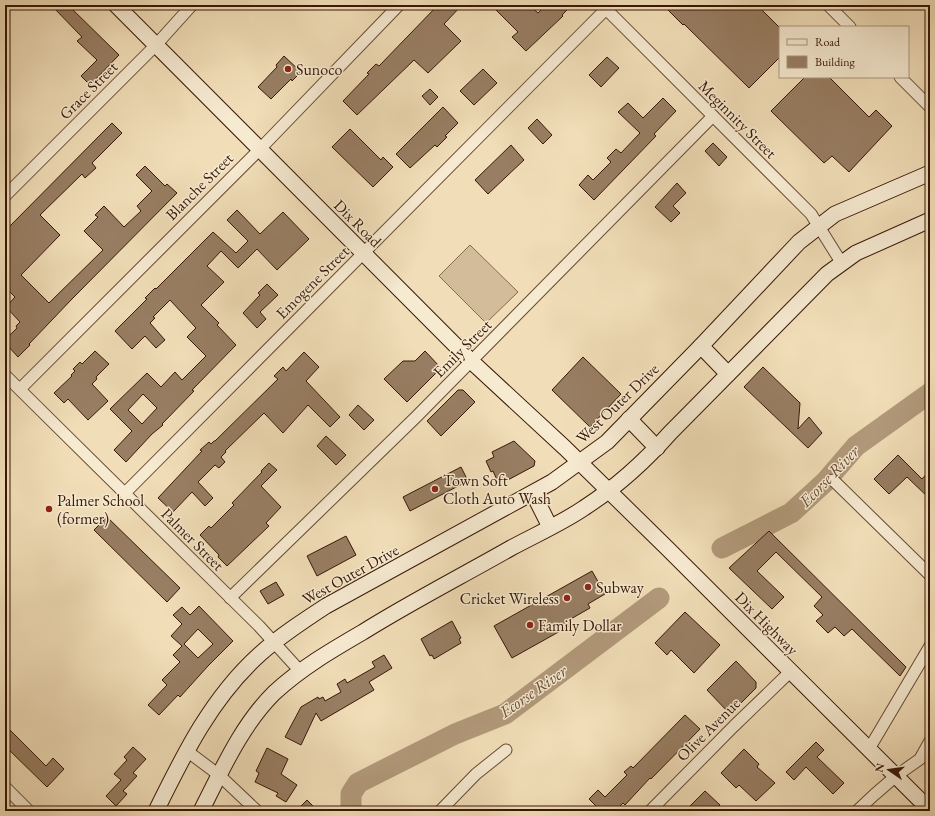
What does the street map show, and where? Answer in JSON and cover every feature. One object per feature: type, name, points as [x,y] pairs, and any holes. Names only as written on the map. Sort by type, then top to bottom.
[{"type":"main road","name":"Dix Road","points":[[116,5],[471,361],[579,463]]},
{"type":"main road","name":"West Outer Drive","points":[[156,811],[204,720],[223,693],[245,668],[274,642],[293,627],[326,606],[533,493],[579,463],[607,442],[701,346],[799,242],[818,226],[835,214],[930,173]]},
{"type":"main road","points":[[201,811],[236,744],[253,718],[273,694],[300,671],[381,621],[584,508],[634,469],[657,448],[728,374],[827,274],[841,262],[856,252],[930,220]]},
{"type":"main road","points":[[701,346],[728,374]]},
{"type":"main road","points":[[629,419],[657,448]]},
{"type":"main road","name":"Dix Highway","points":[[579,463],[930,810]]},
{"type":"main road","points":[[533,493],[550,527]]},
{"type":"street","name":"Grace Street","points":[[5,196],[156,45],[192,5]]},
{"type":"street","name":"Blanche Street","points":[[20,389],[260,149],[399,5]]},
{"type":"street","points":[[828,5],[849,26]]},
{"type":"street","name":"Meginnity Street","points":[[604,7],[810,214],[841,262]]},
{"type":"street","name":"Emogene Street","points":[[125,493],[604,7]]},
{"type":"street","points":[[901,78],[930,107]]},
{"type":"street","name":"Emily Street","points":[[230,598],[471,361],[713,116]]},
{"type":"street","name":"Palmer Street","points":[[5,375],[274,642],[300,671]]},
{"type":"street","points":[[833,480],[930,575]]},
{"type":"street","points":[[869,749],[930,646]]},
{"type":"street","name":"Olive Avenue","points":[[650,811],[791,671]]},
{"type":"street","points":[[857,811],[896,776],[920,759],[930,741]]},
{"type":"street","points":[[440,811],[476,774],[506,750]]},
{"type":"street","points":[[187,751],[219,775],[257,811]]},
{"type":"street","points":[[5,787],[29,811]]},
{"type":"shaded area","points":[[470,245],[518,292],[486,323],[439,276]]},
{"type":"building","points":[[51,5],[68,5],[119,55],[90,85],[81,76],[97,60],[77,41],[82,37]]},
{"type":"building","points":[[438,5],[462,5],[444,24],[461,41],[428,73],[414,60],[357,115],[343,101],[369,74],[367,73],[376,64],[379,66]]},
{"type":"building","points":[[491,5],[529,5],[538,13],[546,5],[572,5],[562,15],[563,16],[526,51],[512,37],[518,32]]},
{"type":"building","points":[[663,5],[757,5],[779,27],[779,58],[749,88],[684,24],[683,25]]},
{"type":"building","points":[[284,56],[301,72],[292,81],[291,79],[271,99],[258,87],[277,67],[276,65]]},
{"type":"building","points":[[607,57],[619,68],[601,87],[589,75]]},
{"type":"building","points":[[483,69],[497,83],[474,105],[460,91]]},
{"type":"building","points":[[804,78],[830,78],[869,117],[876,110],[892,126],[849,172],[832,156],[824,163],[771,111]]},
{"type":"building","points":[[430,89],[438,97],[430,105],[422,96]]},
{"type":"building","points":[[663,98],[676,111],[654,134],[656,136],[594,200],[579,185],[588,175],[593,180],[611,162],[607,158],[616,149],[621,153],[640,133],[618,112],[628,103],[643,118]]},
{"type":"building","points":[[443,107],[458,123],[445,136],[447,137],[437,147],[435,145],[410,168],[396,154]]},
{"type":"building","points":[[537,119],[552,135],[543,144],[528,128]]},
{"type":"building","points":[[112,123],[122,133],[92,163],[96,168],[85,178],[82,174],[40,215],[60,235],[21,275],[49,303],[103,250],[84,231],[98,217],[95,215],[104,206],[124,227],[141,211],[137,206],[152,191],[136,175],[145,166],[165,186],[167,184],[177,193],[71,300],[18,357],[7,345],[9,343],[6,339],[17,328],[16,326],[20,322],[6,307],[15,297],[5,287],[5,231]]},
{"type":"building","points":[[350,129],[381,160],[383,157],[393,167],[373,187],[332,147]]},
{"type":"building","points":[[713,143],[727,157],[719,166],[705,151]]},
{"type":"building","points":[[511,145],[524,160],[488,194],[475,180]]},
{"type":"building","points":[[677,183],[686,193],[673,206],[680,213],[671,222],[655,207]]},
{"type":"building","points":[[237,210],[260,234],[283,212],[309,239],[277,270],[257,249],[238,268],[221,251],[207,266],[224,282],[201,305],[219,323],[217,325],[236,345],[192,390],[194,391],[162,424],[163,425],[152,434],[126,462],[114,450],[132,431],[110,409],[147,373],[161,387],[175,372],[182,380],[206,356],[187,337],[196,328],[170,300],[153,317],[155,318],[150,323],[165,340],[156,348],[145,336],[132,349],[115,331],[147,299],[145,298],[155,288],[156,289],[213,232],[236,253],[248,241],[227,220]],"holes":[[[143,394],[157,408],[142,424],[128,410]]]},
{"type":"building","points":[[267,284],[278,295],[260,312],[266,319],[257,328],[243,313],[260,295],[258,293]]},
{"type":"building","points":[[95,351],[109,364],[96,377],[97,379],[92,384],[108,401],[88,420],[68,399],[64,403],[54,393],[72,376],[71,375],[75,371],[73,369],[80,362],[82,364]]},
{"type":"building","points":[[425,351],[441,368],[407,402],[384,379],[403,361],[415,361]]},
{"type":"building","points":[[304,352],[319,367],[306,381],[340,417],[330,427],[308,405],[283,433],[264,413],[225,451],[226,452],[221,457],[225,462],[219,468],[215,465],[198,482],[213,498],[205,506],[192,492],[173,512],[158,498],[202,451],[200,450],[209,442],[211,444],[215,441],[278,379],[274,376],[283,367],[286,371]]},
{"type":"building","points":[[583,357],[621,394],[590,427],[552,390]]},
{"type":"building","points":[[763,367],[800,403],[798,429],[809,417],[822,433],[808,448],[744,387]]},
{"type":"building","points":[[458,390],[463,390],[475,402],[441,436],[427,421]]},
{"type":"building","points":[[358,405],[374,420],[364,430],[349,415]]},
{"type":"building","points":[[326,436],[346,455],[336,465],[317,446]]},
{"type":"building","points":[[514,441],[535,461],[534,466],[506,481],[497,480],[486,461],[494,457],[492,452]]},
{"type":"building","points":[[898,455],[922,479],[930,470],[930,499],[907,477],[889,494],[874,479]]},
{"type":"building","points":[[269,463],[277,470],[261,486],[281,507],[266,523],[269,526],[227,566],[200,535],[209,526],[211,528],[234,505],[232,503]]},
{"type":"building","name":"Town Soft Cloth Auto Wash","points":[[461,467],[468,481],[410,511],[403,497]]},
{"type":"building","points":[[107,517],[180,588],[167,602],[94,530]]},
{"type":"building","points":[[769,531],[906,667],[900,676],[852,629],[844,636],[835,627],[828,633],[816,621],[823,615],[814,606],[822,597],[776,552],[757,571],[784,597],[772,609],[729,568]]},
{"type":"building","points":[[346,536],[356,555],[317,576],[307,556]]},
{"type":"building","points":[[592,571],[605,594],[588,604],[590,608],[569,620],[571,625],[512,658],[494,626]]},
{"type":"building","points":[[276,582],[284,595],[268,604],[260,591]]},
{"type":"building","points":[[199,606],[233,641],[180,697],[178,695],[159,715],[148,705],[167,685],[162,680],[180,662],[173,655],[182,646],[171,636],[182,624],[173,615],[182,607],[190,615]],"holes":[[[198,629],[213,644],[198,658],[184,644]]]},
{"type":"building","points":[[685,612],[720,645],[694,673],[671,650],[667,655],[655,643]]},
{"type":"building","points":[[452,621],[461,638],[459,639],[461,643],[434,659],[432,655],[430,656],[421,639]]},
{"type":"building","points":[[384,655],[392,668],[369,682],[374,690],[321,721],[316,713],[301,745],[285,737],[301,707],[318,697],[319,699],[323,697],[325,701],[341,692],[337,684],[345,679],[347,683],[375,667],[372,662]]},
{"type":"building","points":[[736,661],[756,682],[756,688],[730,714],[707,690]]},
{"type":"building","points":[[685,715],[700,729],[625,805],[623,803],[615,811],[601,811],[589,799],[598,790],[605,797],[627,775],[624,772],[631,766],[633,768]]},
{"type":"building","points":[[5,725],[46,766],[53,758],[64,769],[47,787],[5,746]]},
{"type":"building","points":[[816,742],[824,750],[817,757],[844,783],[833,794],[806,767],[794,780],[786,772]]},
{"type":"building","points":[[133,747],[146,759],[133,773],[137,776],[123,791],[127,794],[116,806],[106,796],[121,780],[114,774],[127,760],[124,757]]},
{"type":"building","points":[[267,748],[288,759],[281,774],[297,785],[286,802],[276,796],[278,793],[255,782],[259,773],[256,771]]},
{"type":"building","points":[[744,749],[759,764],[757,767],[775,783],[756,801],[739,785],[736,788],[721,773]]},
{"type":"building","points":[[705,791],[720,805],[715,811],[685,811]]},
{"type":"building","points":[[307,800],[318,811],[296,811]]},
{"type":"waterway","name":"Ecorse River","points":[[722,548],[791,513],[825,482],[856,446],[930,393]]},
{"type":"waterway","name":"Ecorse River","points":[[351,811],[351,794],[358,783],[455,734],[505,714],[659,598]]},
{"type":"place","name":"Sunoco","points":[[288,69]]},
{"type":"place","name":"Town Soft Cloth Auto Wash","points":[[435,489]]},
{"type":"place","name":"Palmer School (former)","points":[[49,509]]},
{"type":"place","name":"Subway","points":[[588,587]]},
{"type":"place","name":"Cricket Wireless","points":[[567,598]]},
{"type":"place","name":"Family Dollar","points":[[530,625]]}]
